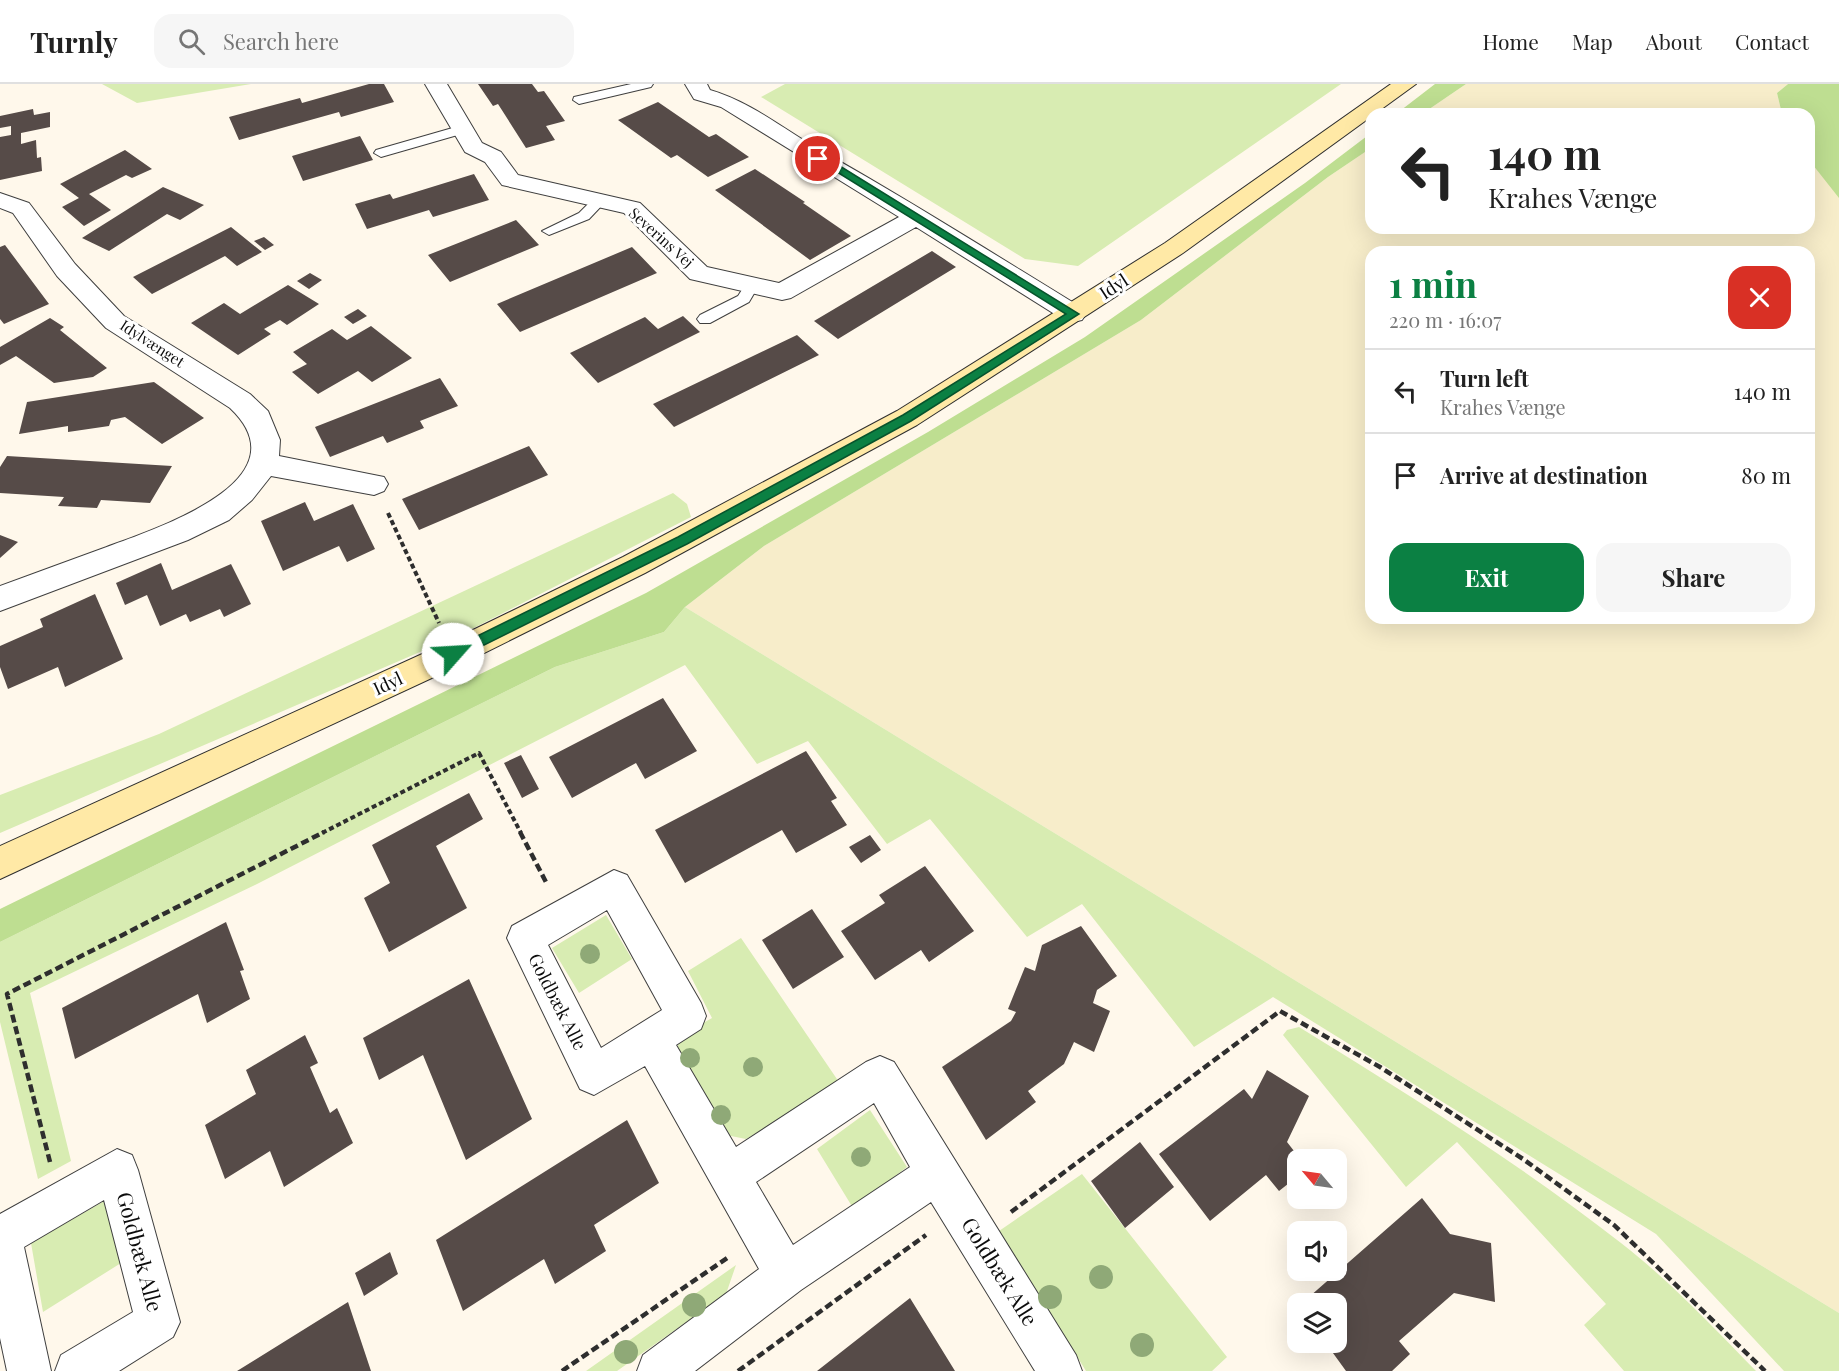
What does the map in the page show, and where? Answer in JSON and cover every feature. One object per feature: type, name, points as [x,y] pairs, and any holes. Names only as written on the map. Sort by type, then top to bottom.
[{"type":"street","name":"Severins Vej","points":[[436,84],[473,147],[493,157],[510,180],[601,199],[632,208],[699,273],[782,292],[917,217]]},
{"type":"street","points":[[696,84],[702,94],[729,102],[818,159],[832,165],[1073,314]]},
{"type":"street","name":"Idyl","points":[[1372,108],[1405,84]]},
{"type":"street","name":"Idyl","points":[[0,863],[453,654],[683,541],[907,418],[1073,314],[1249,196],[1365,113]]},
{"type":"street","name":"Idylvænget","points":[[0,200],[21,208],[66,270],[115,322],[240,401],[258,418],[266,440],[264,464]]},
{"type":"street","points":[[0,599],[178,532],[219,512],[242,492],[264,464],[374,484]]},
{"type":"street","name":"Goldbæk Alle","points":[[614,887],[687,1016],[651,1039],[594,1075],[525,938],[614,887]]},
{"type":"street","points":[[651,1039],[786,1275]]},
{"type":"street","name":"Goldbæk Alle","points":[[729,1176],[879,1076],[1060,1371]]},
{"type":"street","name":"Goldbæk Alle","points":[[29,1371],[1,1237],[117,1170],[158,1322],[93,1366]]},
{"type":"street","points":[[659,1371],[786,1275],[937,1173]]},
{"type":"lane","points":[[579,100],[647,84]]},
{"type":"lane","points":[[381,153],[462,129]]},
{"type":"lane","points":[[549,231],[584,216],[601,199]]},
{"type":"lane","points":[[705,319],[744,299],[752,285]]},
{"type":"path","points":[[374,484],[453,654]]},
{"type":"path","points":[[60,1203],[8,994],[479,753],[564,916]]},
{"type":"path","points":[[738,1371],[969,1223],[1280,1011],[1380,1067],[1514,1152],[1614,1225],[1765,1371]]},
{"type":"path","points":[[562,1371],[762,1234]]},
{"type":"shaded area","points":[[1466,84],[1788,84],[1777,93],[1781,108],[1431,108]]},
{"type":"shaded area","points":[[1365,152],[1365,234],[1815,234],[1815,166],[1839,196],[1839,1313],[685,607],[764,546],[1141,320],[1328,177]]},
{"type":"green space","points":[[102,84],[251,84],[137,103]]},
{"type":"green space","points":[[785,84],[1341,84],[1078,266],[1025,259],[761,97]]},
{"type":"green space","points":[[1435,84],[1466,84],[1431,108],[1404,108]]},
{"type":"green space","points":[[1788,84],[1839,84],[1839,198],[1815,168],[1815,108],[1781,108],[1777,93]]},
{"type":"green space","points":[[1365,138],[1365,152],[1328,177],[1141,320],[764,546],[685,607],[664,632],[555,667],[0,942],[0,909],[646,593],[928,432],[1085,337],[1305,183]]},
{"type":"green space","points":[[673,493],[687,504],[691,517],[464,633],[0,833],[0,795],[159,734]]},
{"type":"green space","points":[[685,607],[1839,1313],[1839,1371],[1784,1371],[1656,1234],[1273,997],[1194,1047],[1082,904],[1027,937],[930,819],[887,844],[808,741],[757,764],[685,665],[259,883],[30,993],[71,1161],[38,1179],[0,1022],[0,942],[555,667],[664,632]]},
{"type":"green space","points":[[606,915],[632,959],[579,993],[552,948]]},
{"type":"green space","points":[[741,938],[841,1085],[746,1139],[726,1135],[677,1050],[680,1036],[712,1018],[688,971]]},
{"type":"green space","points":[[1299,1027],[1463,1130],[1543,1185],[1621,1243],[1691,1305],[1756,1371],[1624,1371],[1584,1325],[1606,1304],[1457,1142],[1406,1187],[1283,1035],[1287,1030]]},
{"type":"green space","points":[[870,1110],[907,1167],[853,1208],[817,1149]]},
{"type":"green space","points":[[1082,1174],[1227,1357],[1212,1371],[1086,1371],[999,1231]]},
{"type":"green space","points":[[106,1200],[121,1263],[43,1312],[31,1243]]},
{"type":"green space","points":[[736,1265],[726,1294],[617,1371],[586,1371]]},
{"type":"building","points":[[369,84],[384,84],[394,102],[341,117],[339,112],[239,140],[229,117],[300,98],[302,103]]},
{"type":"building","points":[[478,84],[532,84],[538,92],[544,91],[565,121],[546,126],[555,140],[526,148],[498,104],[493,106]]},
{"type":"building","points":[[658,102],[709,137],[716,134],[749,157],[708,177],[677,155],[671,158],[618,120]]},
{"type":"building","points":[[33,109],[34,115],[50,112],[50,127],[21,133],[21,144],[36,140],[37,158],[41,157],[42,171],[0,180],[0,137],[11,135],[11,126],[0,128],[0,116]]},
{"type":"building","points":[[360,136],[373,160],[303,181],[292,156]]},
{"type":"building","points":[[125,150],[152,169],[132,178],[126,175],[89,194],[111,210],[84,226],[62,207],[79,198],[60,184]]},
{"type":"building","points":[[755,169],[851,236],[810,260],[715,190]]},
{"type":"building","points":[[474,174],[489,200],[433,217],[429,210],[367,229],[355,204],[390,194],[393,199]]},
{"type":"building","points":[[163,187],[204,205],[180,220],[167,214],[109,251],[82,238]]},
{"type":"building","points":[[516,220],[539,245],[450,282],[428,255]]},
{"type":"building","points":[[231,227],[262,252],[237,266],[225,256],[152,294],[133,277]]},
{"type":"building","points":[[264,237],[274,245],[265,250],[254,241]]},
{"type":"building","points":[[5,245],[49,304],[4,324],[0,319],[0,247]]},
{"type":"building","points":[[632,247],[657,273],[520,332],[497,304]]},
{"type":"building","points":[[932,251],[956,267],[838,339],[814,321]]},
{"type":"building","points":[[310,273],[322,280],[309,289],[297,281]]},
{"type":"building","points":[[288,285],[319,304],[287,325],[280,320],[264,329],[271,334],[238,355],[191,323],[224,303],[240,314]]},
{"type":"building","points":[[358,309],[367,316],[353,324],[344,317]]},
{"type":"building","points":[[683,316],[700,332],[598,383],[570,353],[645,317],[658,329]]},
{"type":"building","points":[[50,318],[64,327],[60,330],[107,368],[93,377],[54,383],[16,356],[0,365],[0,347]]},
{"type":"building","points":[[371,326],[412,358],[372,382],[358,371],[318,394],[292,372],[307,364],[293,352],[332,329],[347,340]]},
{"type":"building","points":[[797,335],[819,355],[674,427],[653,404]]},
{"type":"building","points":[[440,378],[458,406],[420,421],[424,428],[387,443],[383,436],[330,457],[315,427]]},
{"type":"building","points":[[154,382],[204,418],[162,444],[125,417],[111,420],[109,426],[68,432],[68,426],[19,434],[27,402]]},
{"type":"building","points":[[529,446],[548,475],[419,530],[402,499]]},
{"type":"building","points":[[7,456],[172,466],[150,503],[101,500],[97,508],[58,506],[64,497],[0,493],[0,467]]},
{"type":"building","points":[[305,502],[314,521],[353,504],[375,549],[347,562],[339,546],[283,571],[261,521]]},
{"type":"building","points":[[0,535],[18,542],[0,558]]},
{"type":"building","points":[[161,563],[172,590],[231,564],[251,604],[224,617],[220,609],[190,622],[186,614],[160,626],[147,595],[125,605],[116,583]]},
{"type":"building","points":[[95,594],[123,659],[65,687],[58,667],[8,689],[0,667],[0,646],[43,627],[40,619]]},
{"type":"building","points":[[663,698],[697,751],[645,779],[636,763],[572,798],[549,757]]},
{"type":"building","points":[[806,751],[837,798],[831,801],[847,825],[796,853],[782,830],[685,883],[655,830]]},
{"type":"building","points":[[521,755],[539,789],[522,798],[504,763]]},
{"type":"building","points":[[469,793],[483,819],[436,846],[467,908],[389,952],[364,898],[390,883],[372,845]]},
{"type":"building","points":[[870,835],[881,850],[861,863],[849,847]]},
{"type":"building","points":[[925,866],[974,931],[929,962],[921,950],[875,980],[841,931],[885,903],[879,895]]},
{"type":"building","points":[[812,909],[844,957],[793,989],[762,940]]},
{"type":"building","points":[[226,922],[244,970],[240,971],[250,999],[207,1023],[198,994],[75,1059],[62,1008]]},
{"type":"building","points":[[1081,926],[1117,976],[1097,990],[1093,1003],[1110,1011],[1094,1052],[1074,1042],[1064,1064],[1028,1091],[1036,1102],[986,1140],[942,1067],[1011,1021],[1016,1012],[1008,1009],[1025,967],[1035,971],[1042,945]]},
{"type":"building","points":[[469,979],[532,1119],[466,1160],[423,1055],[379,1080],[363,1038]]},
{"type":"building","points":[[305,1035],[318,1063],[310,1067],[330,1113],[337,1108],[353,1143],[284,1187],[270,1151],[225,1179],[205,1125],[256,1094],[246,1070]]},
{"type":"building","points":[[1267,1070],[1309,1096],[1287,1142],[1292,1149],[1287,1149],[1287,1185],[1279,1191],[1266,1175],[1210,1221],[1159,1154],[1244,1089],[1252,1099]]},
{"type":"building","points":[[627,1120],[659,1183],[594,1225],[606,1251],[555,1284],[544,1259],[463,1311],[436,1240]]},
{"type":"building","points":[[1140,1142],[1174,1187],[1125,1228],[1091,1181]]},
{"type":"building","points":[[1422,1198],[1450,1234],[1491,1243],[1495,1302],[1454,1293],[1399,1341],[1410,1354],[1392,1371],[1346,1371],[1333,1353],[1347,1353],[1347,1293],[1314,1293],[1327,1281],[1347,1281],[1347,1264]]},
{"type":"building","points":[[390,1252],[398,1274],[364,1296],[355,1273]]},
{"type":"building","points":[[910,1298],[955,1371],[817,1371]]},
{"type":"building","points":[[348,1302],[371,1371],[237,1371]]},
{"type":"route","points":[[453,654],[683,541],[907,418],[1073,314],[832,165],[818,159]]}]
